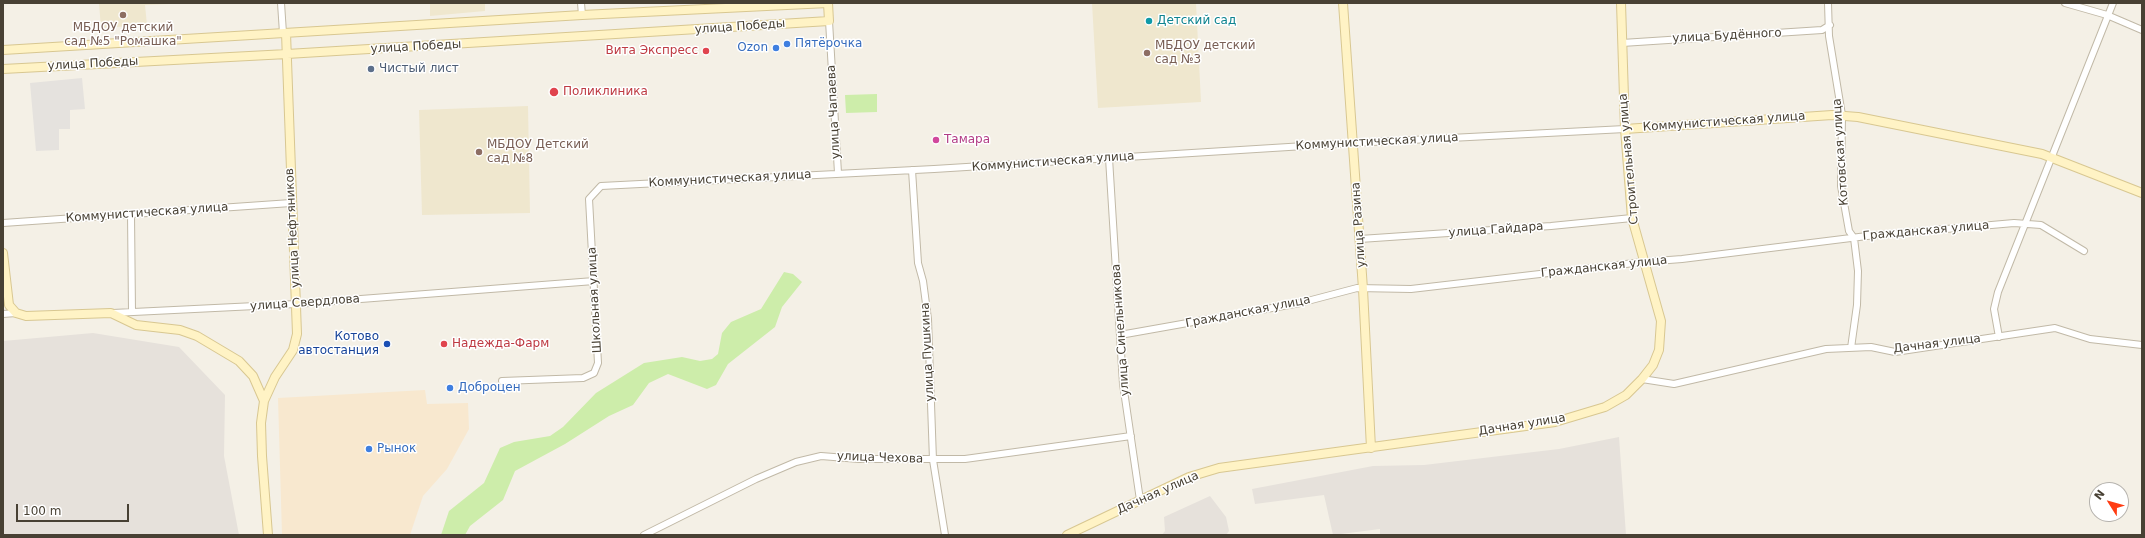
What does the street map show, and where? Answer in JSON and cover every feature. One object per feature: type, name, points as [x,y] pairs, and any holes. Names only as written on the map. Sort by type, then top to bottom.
[{"type":"street","points":[[281,3],[285,33]]},
{"type":"street","points":[[581,3],[582,15]]},
{"type":"street","name":"улица Победы","points":[[3,50],[582,15],[828,3]]},
{"type":"street","name":"улица Чапаева","points":[[828,3],[838,174]]},
{"type":"street","name":"улица Разина","points":[[1343,3],[1354,143],[1371,448]]},
{"type":"street","name":"Строительная улица","points":[[1621,3],[1625,129],[1632,218],[1643,262],[1661,321],[1659,350],[1652,365],[1642,379]]},
{"type":"street","name":"Котовская улица","points":[[1828,3],[1830,25],[1829,36],[1842,115],[1841,186],[1849,231],[1854,238],[1858,271],[1857,305],[1851,348]]},
{"type":"street","points":[[2065,3],[2107,15],[2142,30]]},
{"type":"street","points":[[1999,337],[1994,310],[1998,292],[2016,243],[2026,223],[2113,3]]},
{"type":"street","name":"улица Победы","points":[[3,68],[287,54],[829,21]]},
{"type":"street","name":"улица Будённого","points":[[1622,42],[1822,30],[1830,25]]},
{"type":"street","name":"улица Нефтяников","points":[[268,535],[261,423],[264,401],[275,377],[292,350],[297,334],[285,33]]},
{"type":"street","name":"Коммунистическая улица","points":[[601,186],[912,170],[1842,115],[2011,148],[2052,158],[2142,193]]},
{"type":"street","name":"улица Синельникова","points":[[1110,158],[1123,384],[1140,500]]},
{"type":"street","name":"улица Пушкина","points":[[912,170],[918,263],[923,281],[928,319],[933,460],[945,535]]},
{"type":"street","name":"Школьная улица","points":[[502,381],[583,378],[594,372],[598,363],[589,199],[601,186]]},
{"type":"street","name":"Коммунистическая улица","points":[[3,223],[291,203]]},
{"type":"street","points":[[131,214],[132,312]]},
{"type":"street","name":"улица Гайдара","points":[[1360,239],[1551,226],[1632,218]]},
{"type":"street","name":"Гражданская улица","points":[[1120,335],[1300,303],[1337,292],[1363,289],[1411,289],[1854,238],[2014,222],[2041,225],[2084,251]]},
{"type":"street","points":[[3,253],[9,305],[16,313]]},
{"type":"street","name":"улица Свердлова","points":[[3,314],[16,313],[26,316],[296,304],[594,281]]},
{"type":"street","points":[[111,313],[136,325],[180,330],[197,336],[239,361],[253,376],[264,401]]},
{"type":"street","name":"Дачная улица","points":[[1067,535],[1189,476],[1219,468],[1555,422],[1605,407],[1626,395],[1642,379],[1674,384],[1826,349],[1871,347],[1895,352],[2055,328],[2090,339],[2142,345]]},
{"type":"street","name":"улица Чехова","points":[[644,535],[796,462],[821,456],[859,459],[965,459],[1131,436]]},
{"type":"shaded area","name":"МБДОУ детский сад №5 \"Ромашка\"","points":[[99,3],[169,4],[145,5],[147,25],[101,28]]},
{"type":"shaded area","points":[[430,3],[485,3],[485,11],[430,16]]},
{"type":"shaded area","name":"МБДОУ детский сад №3","points":[[1092,3],[1196,3],[1201,102],[1098,108]]},
{"type":"shaded area","points":[[82,78],[85,109],[70,110],[70,129],[59,129],[59,150],[36,151],[30,83]]},
{"type":"shaded area","points":[[528,106],[530,213],[422,215],[419,110]]},
{"type":"shaded area","points":[[93,333],[179,347],[225,395],[224,456],[239,535],[3,535],[3,341]]},
{"type":"shaded area","name":"Рынок","points":[[425,390],[427,404],[468,403],[469,429],[447,469],[423,496],[410,535],[282,535],[278,398]]},
{"type":"shaded area","points":[[1619,437],[1626,535],[1380,535],[1380,529],[1333,535],[1324,495],[1255,504],[1252,489],[1373,466],[1424,465],[1559,449]]},
{"type":"shaded area","points":[[1210,496],[1226,517],[1229,531],[1226,535],[1162,535],[1165,531],[1164,517]]},
{"type":"green space","points":[[877,94],[877,112],[846,113],[845,95]]},
{"type":"green space","points":[[784,272],[793,274],[802,282],[782,307],[775,327],[728,364],[716,385],[707,389],[668,374],[649,383],[633,405],[609,416],[565,444],[515,471],[503,500],[470,526],[465,535],[441,535],[449,511],[484,483],[500,448],[514,442],[550,436],[563,427],[596,393],[644,363],[682,357],[700,361],[712,359],[718,354],[722,333],[731,322],[761,309]]},
{"type":"place","name":"МБДОУ детский сад №5 \"Ромашка\"","points":[[123,15]]},
{"type":"place","name":"Детский сад","points":[[1149,21]]},
{"type":"place","name":"Пятёрочка","points":[[787,44]]},
{"type":"place","name":"Ozon","points":[[776,48]]},
{"type":"place","name":"Вита Экспресс","points":[[706,51]]},
{"type":"place","name":"МБДОУ детский сад №3","points":[[1147,53]]},
{"type":"place","name":"Чистый лист","points":[[371,69]]},
{"type":"place","name":"Поликлиника","points":[[554,92]]},
{"type":"place","name":"Тамара","points":[[936,140]]},
{"type":"place","name":"МБДОУ Детский сад №8","points":[[479,152]]},
{"type":"place","name":"Котово автостанция","points":[[387,344]]},
{"type":"place","name":"Надежда-Фарм","points":[[444,344]]},
{"type":"place","name":"Доброцен","points":[[450,388]]},
{"type":"place","name":"Рынок","points":[[369,449]]}]
